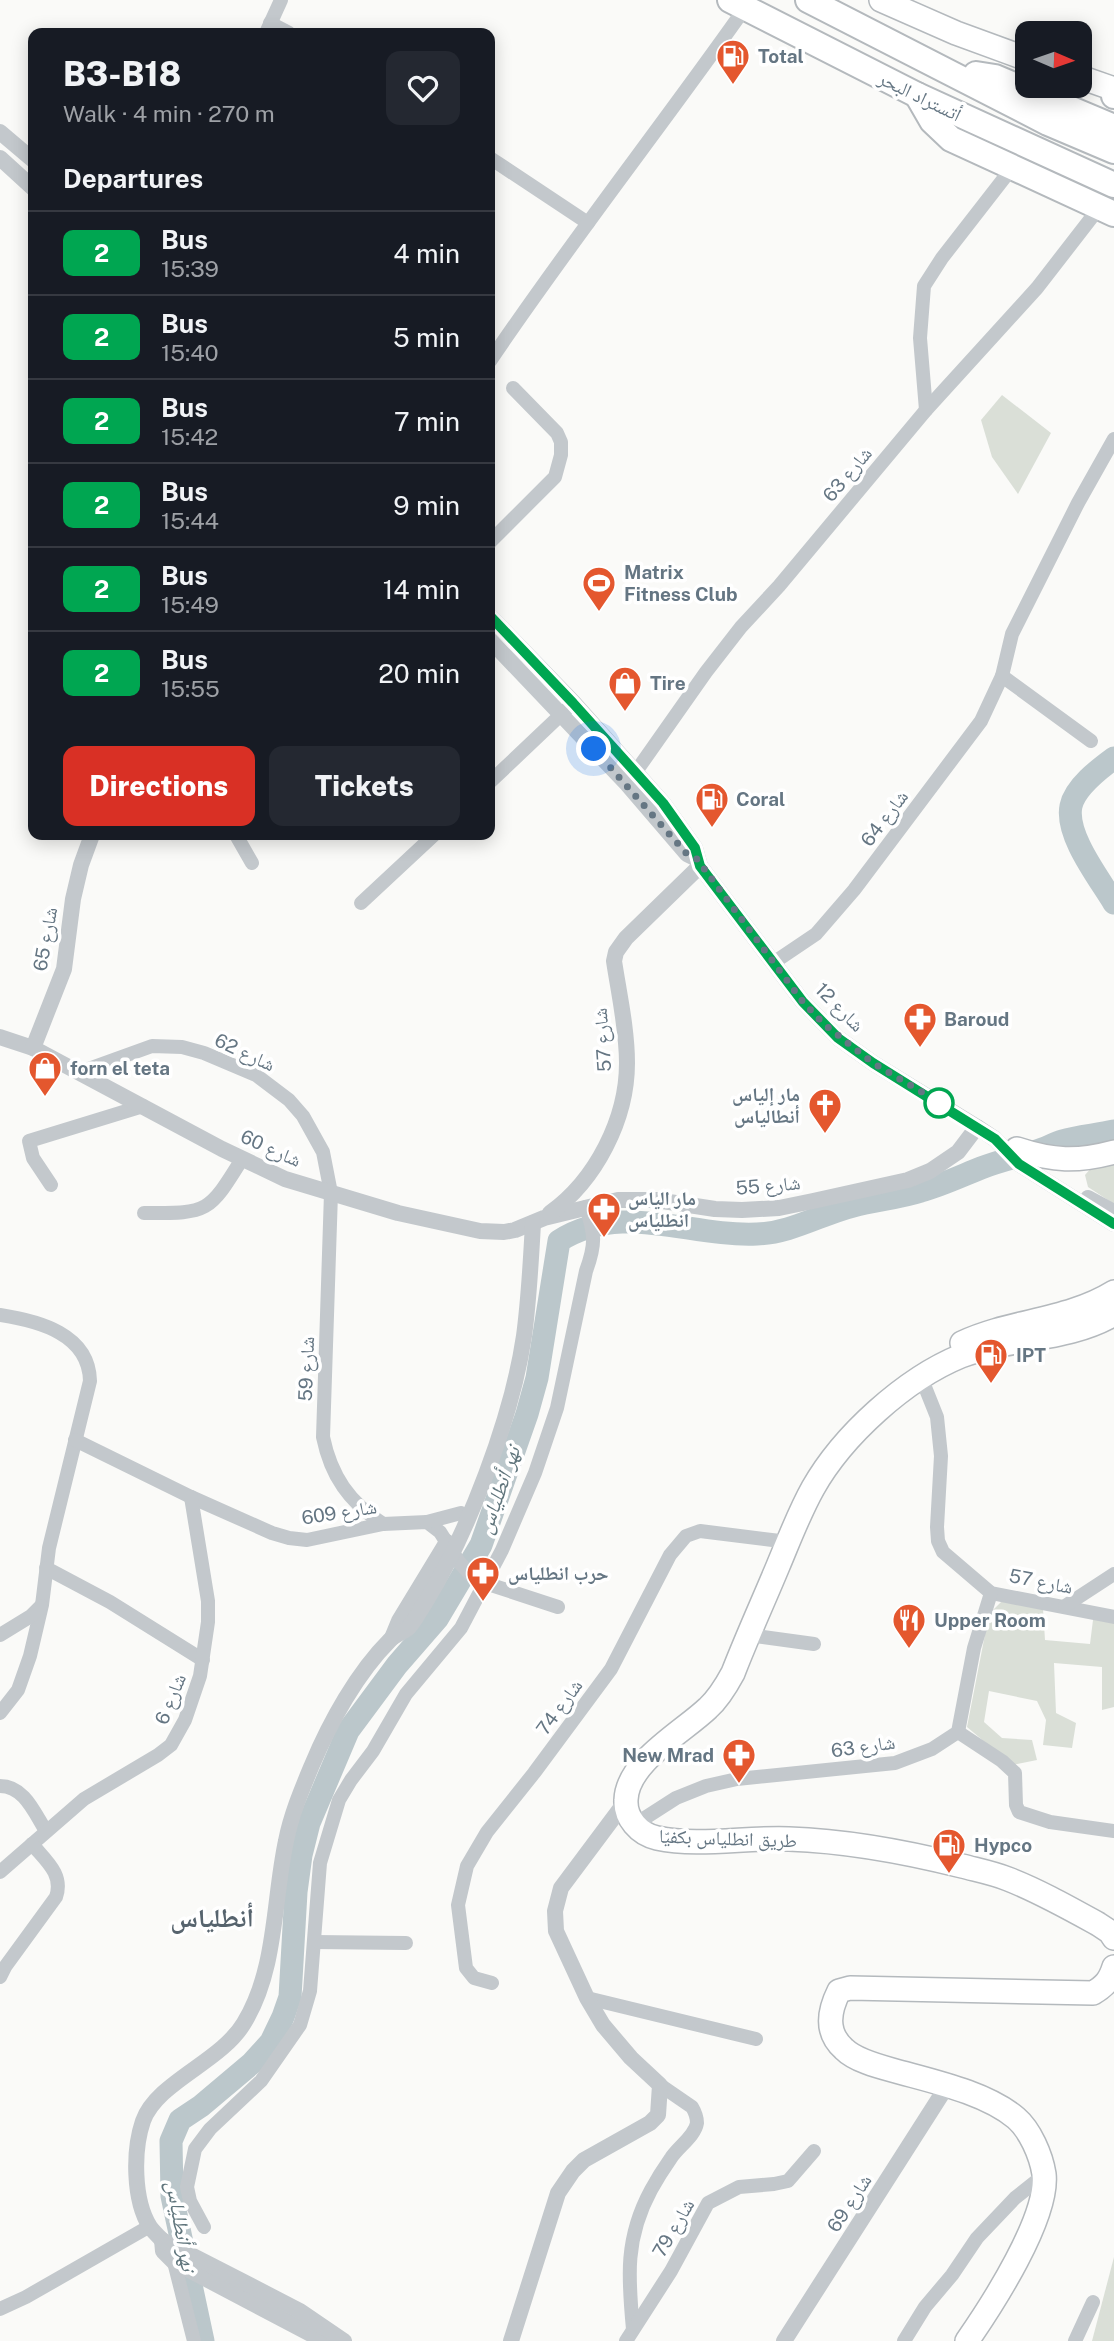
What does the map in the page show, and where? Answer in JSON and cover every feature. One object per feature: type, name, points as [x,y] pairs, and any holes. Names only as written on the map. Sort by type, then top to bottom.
[{"type":"highway","name":"أتستراد البحر","points":[[808,0],[1048,123],[1114,151]]},
{"type":"highway","points":[[881,0],[956,33],[1015,55]]},
{"type":"highway","name":"أتستراد البحر","points":[[737,4],[917,95],[1114,185]]},
{"type":"highway","points":[[944,69],[995,77],[1114,127]]},
{"type":"highway","points":[[1092,81],[1114,89],[1114,96]]},
{"type":"highway","points":[[917,95],[932,121],[951,139],[1107,211]]},
{"type":"highway","points":[[1017,1152],[1076,1159],[1114,1152]]},
{"type":"highway","points":[[928,1372],[945,1351],[966,1341],[1007,1327],[1048,1319],[1101,1300],[1114,1292]]},
{"type":"highway","points":[[626,1801],[628,1785],[638,1769],[722,1693],[813,1488],[857,1432],[885,1405],[928,1372],[965,1355],[1066,1332],[1104,1320],[1114,1314]]},
{"type":"highway","points":[[928,1372],[973,1367],[1114,1331]]},
{"type":"highway","name":"طريق انطلياس بكفيّا","points":[[626,1801],[627,1815],[634,1825],[656,1838],[790,1839],[874,1848],[940,1860],[1007,1878],[1098,1924],[1114,1938]]},
{"type":"highway","points":[[967,2341],[995,2301],[1039,2209],[1044,2175],[1030,2134],[1017,2119],[991,2103],[947,2086],[877,2066],[844,2049],[830,2028],[830,2008],[839,1991],[850,1987],[1093,1993],[1103,1988],[1111,1978],[1114,1967]]},
{"type":"street","points":[[268,28],[281,0]]},
{"type":"street","points":[[495,354],[588,223],[677,105],[737,4]]},
{"type":"street","points":[[0,132],[28,156]]},
{"type":"street","points":[[0,158],[28,183]]},
{"type":"street","points":[[495,161],[588,223]]},
{"type":"street","points":[[926,410],[920,338],[923,286],[1012,168]]},
{"type":"street","name":"شارع 63","points":[[631,778],[687,697],[741,627],[779,586],[926,410],[1107,211]]},
{"type":"street","points":[[495,537],[555,477],[561,455],[561,442],[557,433],[513,388]]},
{"type":"street","name":"شارع 64","points":[[774,962],[816,934],[854,890],[981,721],[1002,676],[1012,634],[1078,503],[1114,439]]},
{"type":"street","name":"شارع 12","points":[[495,620],[573,703],[631,778]]},
{"type":"street","name":"شارع 12","points":[[495,645],[561,715],[631,778],[689,838],[695,848],[698,863],[803,1002],[838,1038],[873,1063],[1017,1152]]},
{"type":"street","points":[[1002,676],[1091,741]]},
{"type":"street","points":[[495,777],[573,703]]},
{"type":"street","name":"شارع 65","points":[[33,1048],[64,969],[73,899],[90,840]]},
{"type":"street","points":[[239,840],[252,863]]},
{"type":"street","points":[[362,903],[429,840]]},
{"type":"street","name":"شارع 57","points":[[533,1222],[567,1199],[586,1176],[613,1131],[626,1081],[627,1054],[614,961],[616,952],[620,944],[698,863]]},
{"type":"street","name":"شارع 60","points":[[0,1037],[33,1048],[285,1179],[461,1228],[504,1232],[533,1222]]},
{"type":"street","name":"شارع 62","points":[[80,1072],[144,1048],[158,1046],[182,1047],[204,1053],[256,1075],[289,1100],[314,1133],[323,1152],[331,1193]]},
{"type":"street","points":[[51,1185],[33,1158],[29,1141],[143,1106]]},
{"type":"street","name":"شارع 55","points":[[533,1222],[628,1200],[656,1200],[715,1209],[742,1210],[779,1208],[813,1202],[908,1180],[930,1171],[958,1152],[977,1127]]},
{"type":"street","points":[[1017,1152],[1114,1212]]},
{"type":"street","points":[[1017,1152],[1114,1224]]},
{"type":"street","points":[[144,1213],[192,1213],[214,1201],[242,1158]]},
{"type":"street","points":[[204,2227],[190,2201],[187,2187],[194,2149],[300,2025],[310,1991],[320,1863],[339,1800],[373,1751],[406,1694],[461,1628],[485,1583],[535,1472],[557,1408],[586,1270],[594,1250],[592,1209],[586,1176]]},
{"type":"street","name":"شارع 59","points":[[331,1193],[323,1437],[333,1472],[342,1488],[368,1514],[383,1524]]},
{"type":"street","points":[[453,1552],[461,1513],[509,1368],[533,1222]]},
{"type":"street","points":[[344,2341],[300,2311],[168,2242],[150,2227],[139,2195],[137,2148],[142,2123],[155,2100],[228,2045],[244,2024],[266,1966],[286,1839],[312,1764],[355,1685],[453,1552],[490,1460],[514,1379],[527,1307],[533,1222]]},
{"type":"street","points":[[0,1316],[18,1318],[64,1335],[85,1354],[90,1381],[46,1568],[42,1605],[25,1674],[18,1690],[0,1713]]},
{"type":"street","name":"شارع 57","points":[[928,1372],[941,1456],[938,1541],[943,1552],[992,1593],[1114,1617]]},
{"type":"street","name":"شارع 609","points":[[75,1440],[191,1496],[289,1538],[307,1540],[383,1524],[427,1522],[461,1513]]},
{"type":"street","name":"شارع 6","points":[[0,1872],[84,1799],[171,1745],[191,1706],[203,1661],[208,1601],[191,1496]]},
{"type":"street","points":[[427,1522],[435,1527],[471,1575],[485,1583],[558,1607]]},
{"type":"street","name":"شارع 74","points":[[492,1983],[474,1978],[466,1968],[458,1905],[467,1866],[487,1832],[611,1669],[670,1555],[686,1536],[700,1531],[788,1542]]},
{"type":"street","points":[[46,1568],[110,1602],[203,1661]]},
{"type":"street","points":[[1065,1606],[1114,1574]]},
{"type":"street","points":[[992,1593],[974,1648],[958,1732],[1015,1773],[1016,1805],[1019,1812],[1050,1822],[1114,1831]]},
{"type":"street","points":[[0,1635],[31,1616],[42,1605]]},
{"type":"street","points":[[748,1635],[814,1644]]},
{"type":"street","name":"شارع 63","points":[[634,1825],[676,1798],[706,1786],[737,1779],[895,1763],[932,1749],[958,1732]]},
{"type":"street","points":[[0,1786],[11,1786],[20,1792],[46,1830]]},
{"type":"street","points":[[626,1801],[567,1877],[556,1897],[555,1931],[603,2025],[660,2085],[692,2107],[695,2112],[697,2123],[694,2131],[671,2157],[652,2188],[634,2230],[629,2259],[629,2335]]},
{"type":"street","points":[[0,1977],[59,1888],[57,1875],[32,1844]]},
{"type":"street","points":[[314,1942],[406,1943]]},
{"type":"street","points":[[587,1998],[756,2039]]},
{"type":"street","points":[[511,2341],[558,2193],[584,2160],[650,2123],[658,2115],[660,2085]]},
{"type":"street","name":"شارع 69","points":[[784,2341],[947,2086]]},
{"type":"street","name":"شارع 79","points":[[629,2335],[671,2271],[708,2203],[739,2187],[774,2185],[788,2181],[814,2151]]},
{"type":"street","points":[[904,2341],[925,2307],[952,2275],[977,2238],[1015,2198],[1044,2175]]},
{"type":"street","points":[[0,2309],[150,2227]]},
{"type":"street","points":[[168,2242],[163,2251],[178,2264],[324,2341]]},
{"type":"street","points":[[178,2264],[194,2341]]},
{"type":"street","points":[[1075,2341],[1093,2302]]},
{"type":"shaded area","points":[[1002,395],[1051,433],[1018,494],[992,457],[981,420]]},
{"type":"shaded area","points":[[1114,1164],[1114,1204],[1088,1187],[1085,1175],[1092,1167]]},
{"type":"shaded area","points":[[1002,1601],[1043,1609],[1045,1640],[1090,1644],[1094,1612],[1114,1615],[1114,1707],[1102,1710],[1102,1667],[1054,1663],[1056,1713],[1076,1723],[1072,1748],[1043,1745],[1046,1720],[1037,1701],[989,1691],[984,1722],[1002,1738],[1032,1740],[1037,1760],[1012,1765],[967,1727],[989,1614]]},
{"type":"shaded area","points":[[1114,2257],[1114,2341],[1092,2341]]},
{"type":"waterway","name":"نهر أنطلياس","points":[[1114,758],[1088,779],[1077,792],[1071,806],[1073,830],[1078,843],[1114,903]]},
{"type":"waterway","name":"نهر أنطلياس","points":[[203,2341],[172,2196],[171,2141],[180,2120],[252,2063],[271,2042],[283,2017],[290,1997],[296,1892],[309,1823],[348,1731],[397,1665],[437,1619],[481,1545],[537,1378],[559,1241],[583,1229],[607,1223],[631,1222],[731,1234],[770,1233],[853,1206],[929,1189],[989,1165],[1062,1141],[1114,1131]]},
{"type":"bus line","name":"2","points":[[495,621],[663,803],[695,848],[700,866],[803,1002],[838,1038],[995,1139],[1019,1164],[1102,1219],[1114,1224]]},
{"type":"place","name":"Total","points":[[733,86]]},
{"type":"place","name":"Matrix Fitness Club","points":[[599,613]]},
{"type":"place","name":"Tire","points":[[625,713]]},
{"type":"place","name":"Coral","points":[[712,829]]},
{"type":"place","name":"Baroud","points":[[920,1049]]},
{"type":"place","name":"forn el teta","points":[[45,1098]]},
{"type":"place","name":"مار إلياس أنطالياس","points":[[825,1135]]},
{"type":"place","name":"مار الياس انطلياس","points":[[604,1239]]},
{"type":"place","name":"IPT","points":[[991,1385]]},
{"type":"place","name":"حرب انطلياس","points":[[483,1603]]},
{"type":"place","name":"Upper Room","points":[[909,1650]]},
{"type":"place","name":"New Mrad","points":[[739,1785]]},
{"type":"place","name":"Hypco","points":[[949,1875]]},
{"type":"district","name":"أنطلياس","points":[[212,1918]]},
{"type":"route","points":[[594,749],[627,783],[687,854],[697,859],[803,1002],[824,1024],[861,1055],[942,1104],[939,1103]]}]
